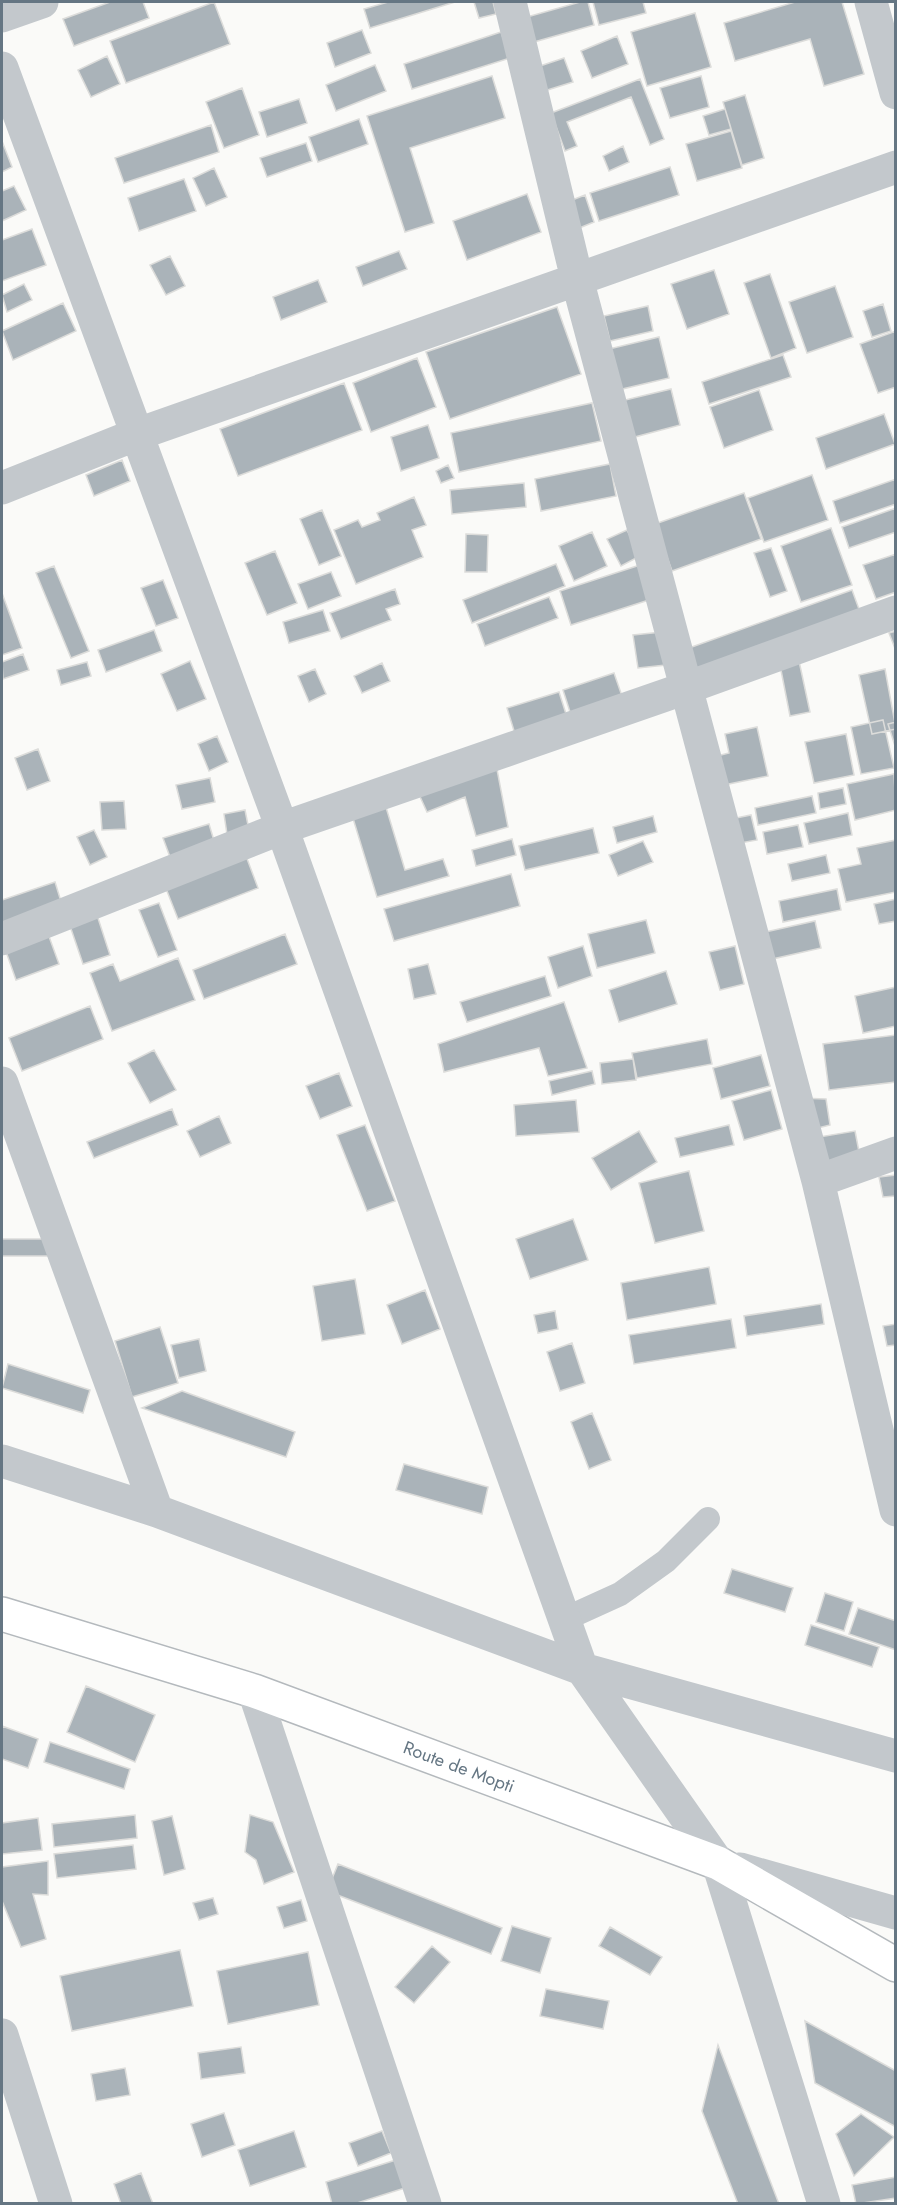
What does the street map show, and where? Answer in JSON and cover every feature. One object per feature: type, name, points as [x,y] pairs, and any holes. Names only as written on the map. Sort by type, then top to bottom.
[{"type":"highway","name":"Route de Mopti","points":[[2,1614],[254,1691],[718,1863],[896,1965]]},
{"type":"street","points":[[2,16],[42,2]]},
{"type":"street","points":[[510,2],[577,279],[818,1181],[896,1510]]},
{"type":"street","points":[[871,2],[896,93]]},
{"type":"street","points":[[2,68],[135,435],[282,828],[582,1668],[718,1863],[824,2204]]},
{"type":"street","points":[[2,488],[135,435],[896,167]]},
{"type":"street","points":[[2,939],[282,828],[686,688],[896,612]]},
{"type":"street","points":[[2,1083],[157,1511]]},
{"type":"street","points":[[818,1181],[896,1153]]},
{"type":"street","points":[[2,1461],[157,1511],[582,1668],[896,1756]]},
{"type":"street","points":[[254,1691],[425,2204]]},
{"type":"street","points":[[718,1863],[896,1913]]},
{"type":"street","points":[[2,2035],[56,2204]]},
{"type":"lane","points":[[565,1619],[620,1594],[666,1561],[708,1519]]},
{"type":"building","points":[[110,2],[143,2],[149,18],[74,46],[63,19]]},
{"type":"building","points":[[214,2],[230,44],[126,83],[110,41]]},
{"type":"building","points":[[388,2],[455,2],[370,28],[364,9]]},
{"type":"building","points":[[474,2],[493,2],[496,14],[479,18]]},
{"type":"building","points":[[580,2],[588,2],[594,25],[534,42],[527,17]]},
{"type":"building","points":[[593,2],[643,2],[646,13],[599,25]]},
{"type":"building","points":[[795,2],[842,2],[864,74],[824,86],[810,39],[735,61],[724,23]]},
{"type":"building","points":[[695,13],[711,67],[647,86],[631,32]]},
{"type":"building","points":[[362,30],[371,53],[335,67],[327,43]]},
{"type":"building","points":[[501,32],[510,58],[412,89],[404,64]]},
{"type":"building","points":[[617,36],[628,64],[592,78],[581,51]]},
{"type":"building","points":[[107,56],[120,84],[91,97],[78,70]]},
{"type":"building","points":[[564,58],[573,82],[541,92],[534,68]]},
{"type":"building","points":[[375,65],[386,91],[336,111],[326,85]]},
{"type":"building","points":[[492,76],[505,118],[410,148],[434,223],[405,232],[367,116]]},
{"type":"building","points":[[701,76],[709,107],[670,118],[660,88]]},
{"type":"building","points":[[640,79],[664,139],[650,145],[631,97],[567,122],[577,146],[565,151],[551,113]]},
{"type":"building","points":[[242,88],[259,135],[224,148],[206,102]]},
{"type":"building","points":[[745,95],[764,158],[742,165],[723,102]]},
{"type":"building","points":[[299,99],[307,123],[267,137],[259,112]]},
{"type":"building","points":[[725,109],[731,129],[709,135],[703,116]]},
{"type":"building","points":[[359,119],[368,144],[318,162],[309,137]]},
{"type":"building","points":[[211,125],[219,152],[124,183],[115,158]]},
{"type":"building","points":[[731,131],[742,168],[697,181],[686,144]]},
{"type":"building","points":[[2,141],[12,167],[2,172]]},
{"type":"building","points":[[306,143],[312,161],[267,177],[260,158]]},
{"type":"building","points":[[623,146],[629,162],[609,171],[603,156]]},
{"type":"building","points":[[670,167],[679,195],[599,221],[590,193]]},
{"type":"building","points":[[214,168],[227,197],[206,206],[193,178]]},
{"type":"building","points":[[184,179],[196,211],[139,231],[128,198]]},
{"type":"building","points":[[14,186],[26,210],[2,221],[2,191]]},
{"type":"building","points":[[527,194],[541,232],[467,260],[453,221]]},
{"type":"building","points":[[585,195],[594,222],[577,229],[567,202]]},
{"type":"building","points":[[32,229],[46,265],[2,281],[2,240]]},
{"type":"building","points":[[399,251],[407,269],[363,286],[356,267]]},
{"type":"building","points":[[170,256],[185,286],[166,295],[150,265]]},
{"type":"building","points":[[714,270],[729,314],[687,329],[671,284]]},
{"type":"building","points":[[770,274],[796,348],[771,358],[744,283]]},
{"type":"building","points":[[318,280],[327,302],[281,320],[273,297]]},
{"type":"building","points":[[24,284],[32,300],[7,312],[2,295]]},
{"type":"building","points":[[835,286],[853,337],[807,353],[789,302]]},
{"type":"building","points":[[63,303],[76,331],[13,360],[2,331]]},
{"type":"building","points":[[883,304],[891,331],[872,337],[863,311]]},
{"type":"building","points":[[648,306],[653,331],[610,341],[604,316]]},
{"type":"building","points":[[557,307],[581,374],[450,419],[426,352]]},
{"type":"building","points":[[896,331],[896,387],[878,393],[860,344]]},
{"type":"building","points":[[659,337],[669,378],[618,390],[609,349]]},
{"type":"building","points":[[783,355],[791,377],[709,404],[702,382]]},
{"type":"building","points":[[417,358],[436,407],[371,432],[353,383]]},
{"type":"building","points":[[344,383],[362,430],[238,476],[220,429]]},
{"type":"building","points":[[671,389],[680,425],[631,438],[621,401]]},
{"type":"building","points":[[759,390],[773,430],[724,448],[710,407]]},
{"type":"building","points":[[592,403],[601,441],[459,472],[451,433]]},
{"type":"building","points":[[884,414],[895,444],[826,469],[816,438]]},
{"type":"building","points":[[428,425],[439,458],[401,471],[391,437]]},
{"type":"building","points":[[122,460],[130,481],[94,496],[86,475]]},
{"type":"building","points":[[610,464],[616,496],[541,511],[535,479]]},
{"type":"building","points":[[448,465],[454,478],[441,483],[436,471]]},
{"type":"building","points":[[812,475],[828,520],[764,542],[748,498]]},
{"type":"building","points":[[896,479],[896,504],[840,523],[833,501]]},
{"type":"building","points":[[524,483],[526,507],[452,514],[450,490]]},
{"type":"building","points":[[744,493],[761,539],[672,571],[655,524]]},
{"type":"building","points":[[414,497],[426,525],[412,530],[423,557],[356,584],[334,530],[358,520],[362,527],[380,520],[377,513]]},
{"type":"building","points":[[896,508],[896,532],[849,548],[842,527]]},
{"type":"building","points":[[322,510],[341,556],[319,565],[300,519]]},
{"type":"building","points":[[831,528],[852,585],[801,602],[781,546]]},
{"type":"building","points":[[627,530],[640,556],[621,566],[607,539]]},
{"type":"building","points":[[592,532],[607,566],[574,581],[559,546]]},
{"type":"building","points":[[466,534],[488,535],[487,572],[465,572]]},
{"type":"building","points":[[771,548],[787,591],[770,597],[754,553]]},
{"type":"building","points":[[275,551],[297,603],[267,615],[245,563]]},
{"type":"building","points":[[896,554],[896,592],[876,599],[863,565]]},
{"type":"building","points":[[556,564],[565,586],[472,623],[463,600]]},
{"type":"building","points":[[640,565],[652,599],[571,625],[560,591]]},
{"type":"building","points":[[54,566],[89,651],[71,658],[36,573]]},
{"type":"building","points":[[331,572],[341,596],[308,609],[298,584]]},
{"type":"building","points":[[163,580],[178,618],[156,626],[141,588]]},
{"type":"building","points":[[395,589],[400,604],[386,609],[391,620],[341,639],[330,613]]},
{"type":"building","points":[[852,590],[863,620],[699,678],[689,648]]},
{"type":"building","points":[[2,593],[22,648],[2,655]]},
{"type":"building","points":[[549,597],[558,618],[485,646],[477,624]]},
{"type":"building","points":[[323,610],[330,631],[289,643],[283,622]]},
{"type":"building","points":[[154,630],[162,651],[106,672],[98,650]]},
{"type":"building","points":[[896,631],[896,651],[889,633]]},
{"type":"building","points":[[662,632],[666,665],[638,668],[633,635]]},
{"type":"building","points":[[23,654],[29,670],[3,679],[2,662]]},
{"type":"building","points":[[190,661],[206,699],[177,711],[161,674]]},
{"type":"building","points":[[799,661],[810,712],[790,716],[780,665]]},
{"type":"building","points":[[87,662],[91,676],[61,685],[57,670]]},
{"type":"building","points":[[382,663],[390,681],[362,693],[354,676]]},
{"type":"building","points":[[315,669],[326,694],[309,702],[298,676]]},
{"type":"building","points":[[885,669],[896,729],[872,734],[859,675]]},
{"type":"building","points":[[614,673],[623,699],[571,715],[563,690]]},
{"type":"building","points":[[559,692],[567,717],[515,734],[507,708]]},
{"type":"building","points":[[883,720],[894,768],[861,774],[851,727]]},
{"type":"building","points":[[896,722],[896,749],[888,724]]},
{"type":"building","points":[[757,727],[768,776],[719,786],[713,757],[729,753],[725,734]]},
{"type":"building","points":[[846,734],[854,775],[814,783],[805,742]]},
{"type":"building","points":[[217,736],[228,762],[209,771],[198,744]]},
{"type":"building","points":[[38,749],[50,781],[27,790],[15,758]]},
{"type":"building","points":[[495,759],[508,827],[476,836],[465,797],[427,812],[417,790]]},
{"type":"building","points":[[894,774],[896,810],[855,820],[847,784]]},
{"type":"building","points":[[210,778],[215,802],[182,809],[176,785]]},
{"type":"building","points":[[843,788],[846,804],[820,809],[818,793]]},
{"type":"building","points":[[812,796],[816,813],[758,825],[755,808]]},
{"type":"building","points":[[124,801],[126,829],[102,830],[100,802]]},
{"type":"building","points":[[385,804],[405,870],[443,859],[449,876],[377,897],[352,815]]},
{"type":"building","points":[[245,810],[249,830],[227,834],[224,814]]},
{"type":"building","points":[[848,813],[852,835],[809,844],[804,823]]},
{"type":"building","points":[[751,815],[757,840],[735,844],[731,819]]},
{"type":"building","points":[[653,816],[657,832],[617,843],[613,827]]},
{"type":"building","points":[[209,824],[215,844],[170,857],[163,838]]},
{"type":"building","points":[[798,825],[803,847],[767,854],[763,832]]},
{"type":"building","points":[[593,828],[599,853],[525,870],[519,846]]},
{"type":"building","points":[[94,830],[107,857],[90,865],[77,837]]},
{"type":"building","points":[[512,839],[516,855],[476,866],[472,850]]},
{"type":"building","points":[[896,840],[896,892],[846,902],[838,869],[861,864],[857,848]]},
{"type":"building","points":[[643,841],[653,862],[618,876],[609,855]]},
{"type":"building","points":[[826,855],[830,873],[792,881],[788,864]]},
{"type":"building","points":[[246,856],[258,888],[178,919],[165,886]]},
{"type":"building","points":[[511,874],[520,906],[394,941],[384,909]]},
{"type":"building","points":[[55,882],[63,908],[2,929],[2,900]]},
{"type":"building","points":[[837,889],[841,910],[783,922],[779,901]]},
{"type":"building","points":[[896,899],[896,921],[879,924],[874,904]]},
{"type":"building","points":[[159,903],[177,950],[158,957],[139,910]]},
{"type":"building","points":[[96,912],[110,955],[83,964],[68,920]]},
{"type":"building","points":[[646,920],[655,953],[597,968],[588,934]]},
{"type":"building","points":[[815,921],[821,948],[768,960],[761,933]]},
{"type":"building","points":[[47,931],[59,964],[16,980],[4,946]]},
{"type":"building","points":[[285,934],[297,964],[204,999],[193,970]]},
{"type":"building","points":[[583,946],[592,976],[558,988],[548,957]]},
{"type":"building","points":[[735,946],[744,984],[720,990],[709,952]]},
{"type":"building","points":[[178,958],[195,1000],[112,1031],[90,973],[113,964],[120,981]]},
{"type":"building","points":[[428,964],[436,994],[414,999],[408,969]]},
{"type":"building","points":[[666,971],[677,1004],[619,1022],[609,990]]},
{"type":"building","points":[[545,976],[551,996],[467,1022],[460,1002]]},
{"type":"building","points":[[896,987],[896,1026],[863,1033],[855,996]]},
{"type":"building","points":[[564,1002],[587,1068],[548,1076],[539,1048],[444,1072],[438,1044]]},
{"type":"building","points":[[90,1006],[103,1039],[22,1071],[9,1038]]},
{"type":"building","points":[[896,1035],[896,1082],[829,1090],[823,1044]]},
{"type":"building","points":[[707,1039],[712,1064],[637,1078],[632,1053]]},
{"type":"building","points":[[154,1050],[176,1090],[150,1103],[128,1063]]},
{"type":"building","points":[[761,1055],[770,1086],[721,1099],[713,1068]]},
{"type":"building","points":[[633,1059],[636,1080],[602,1084],[600,1063]]},
{"type":"building","points":[[592,1071],[595,1084],[552,1095],[549,1081]]},
{"type":"building","points":[[339,1073],[352,1106],[320,1119],[306,1086]]},
{"type":"building","points":[[771,1090],[782,1129],[744,1140],[732,1101]]},
{"type":"building","points":[[798,1098],[826,1099],[830,1125],[806,1131]]},
{"type":"building","points":[[576,1100],[579,1132],[516,1136],[514,1105]]},
{"type":"building","points":[[172,1109],[178,1125],[94,1158],[87,1142]]},
{"type":"building","points":[[219,1116],[231,1143],[200,1157],[187,1131]]},
{"type":"building","points":[[365,1125],[395,1201],[367,1211],[337,1135]]},
{"type":"building","points":[[729,1125],[734,1145],[680,1157],[675,1138]]},
{"type":"building","points":[[639,1131],[657,1162],[611,1190],[592,1158]]},
{"type":"building","points":[[855,1131],[861,1162],[818,1169],[813,1138]]},
{"type":"building","points":[[689,1171],[704,1231],[655,1243],[639,1183]]},
{"type":"building","points":[[896,1175],[896,1196],[883,1197],[879,1177]]},
{"type":"building","points":[[573,1219],[588,1260],[530,1279],[516,1239]]},
{"type":"building","points":[[2,1239],[52,1239],[52,1256],[2,1256]]},
{"type":"building","points":[[709,1267],[716,1304],[627,1320],[621,1283]]},
{"type":"building","points":[[355,1279],[365,1334],[322,1341],[313,1286]]},
{"type":"building","points":[[425,1290],[440,1329],[402,1344],[387,1305]]},
{"type":"building","points":[[821,1304],[824,1324],[747,1336],[744,1316]]},
{"type":"building","points":[[555,1311],[558,1329],[538,1333],[534,1315]]},
{"type":"building","points":[[731,1319],[736,1348],[634,1364],[629,1335]]},
{"type":"building","points":[[896,1324],[896,1345],[887,1346],[883,1326]]},
{"type":"building","points":[[160,1327],[178,1383],[132,1397],[115,1341]]},
{"type":"building","points":[[199,1339],[206,1371],[179,1378],[171,1345]]},
{"type":"building","points":[[572,1343],[585,1383],[560,1391],[547,1352]]},
{"type":"building","points":[[8,1364],[90,1390],[83,1413],[2,1388]]},
{"type":"building","points":[[182,1391],[295,1432],[286,1457],[142,1408]]},
{"type":"building","points":[[592,1413],[611,1460],[589,1469],[571,1422]]},
{"type":"building","points":[[404,1464],[488,1487],[482,1514],[396,1490]]},
{"type":"building","points":[[732,1569],[793,1588],[785,1612],[724,1593]]},
{"type":"building","points":[[825,1593],[853,1602],[844,1631],[816,1622]]},
{"type":"building","points":[[858,1608],[896,1621],[896,1650],[849,1634]]},
{"type":"building","points":[[811,1625],[879,1647],[872,1667],[805,1645]]},
{"type":"building","points":[[86,1686],[155,1715],[135,1762],[67,1732]]},
{"type":"building","points":[[2,1726],[38,1739],[28,1768],[2,1759]]},
{"type":"building","points":[[50,1742],[130,1769],[124,1789],[44,1762]]},
{"type":"building","points":[[135,1815],[137,1838],[54,1847],[52,1824]]},
{"type":"building","points":[[250,1815],[273,1822],[294,1872],[264,1884],[256,1860],[245,1852]]},
{"type":"building","points":[[172,1816],[185,1869],[164,1875],[152,1821]]},
{"type":"building","points":[[38,1818],[42,1850],[2,1854],[2,1823]]},
{"type":"building","points":[[133,1845],[136,1869],[57,1878],[54,1854]]},
{"type":"building","points":[[48,1861],[48,1895],[33,1894],[46,1939],[21,1947],[2,1901],[2,1867]]},
{"type":"building","points":[[338,1864],[502,1928],[491,1954],[327,1891]]},
{"type":"building","points":[[213,1898],[218,1914],[199,1920],[193,1903]]},
{"type":"building","points":[[301,1900],[307,1921],[284,1928],[277,1907]]},
{"type":"building","points":[[512,1926],[551,1938],[540,1973],[501,1961]]},
{"type":"building","points":[[610,1927],[662,1957],[650,1975],[599,1946]]},
{"type":"building","points":[[432,1946],[450,1962],[414,2003],[395,1987]]},
{"type":"building","points":[[180,1950],[193,2006],[72,2031],[60,1976]]},
{"type":"building","points":[[308,1952],[319,2005],[228,2024],[217,1971]]},
{"type":"building","points":[[546,1989],[609,2001],[603,2029],[540,2016]]},
{"type":"building","points":[[805,2021],[896,2071],[896,2127],[815,2083]]},
{"type":"building","points":[[718,2045],[779,2204],[738,2204],[702,2111]]},
{"type":"building","points":[[241,2047],[245,2073],[201,2079],[198,2053]]},
{"type":"building","points":[[125,2068],[130,2095],[96,2101],[91,2074]]},
{"type":"building","points":[[224,2113],[235,2145],[202,2157],[191,2124]]},
{"type":"building","points":[[861,2114],[894,2137],[854,2176],[836,2134]]},
{"type":"building","points":[[294,2131],[306,2167],[250,2186],[238,2150]]},
{"type":"building","points":[[382,2131],[391,2153],[358,2166],[349,2143]]},
{"type":"building","points":[[399,2159],[408,2187],[354,2204],[332,2204],[326,2182]]},
{"type":"building","points":[[141,2173],[153,2204],[121,2204],[114,2184]]},
{"type":"building","points":[[896,2177],[896,2198],[856,2204],[852,2185]]}]
